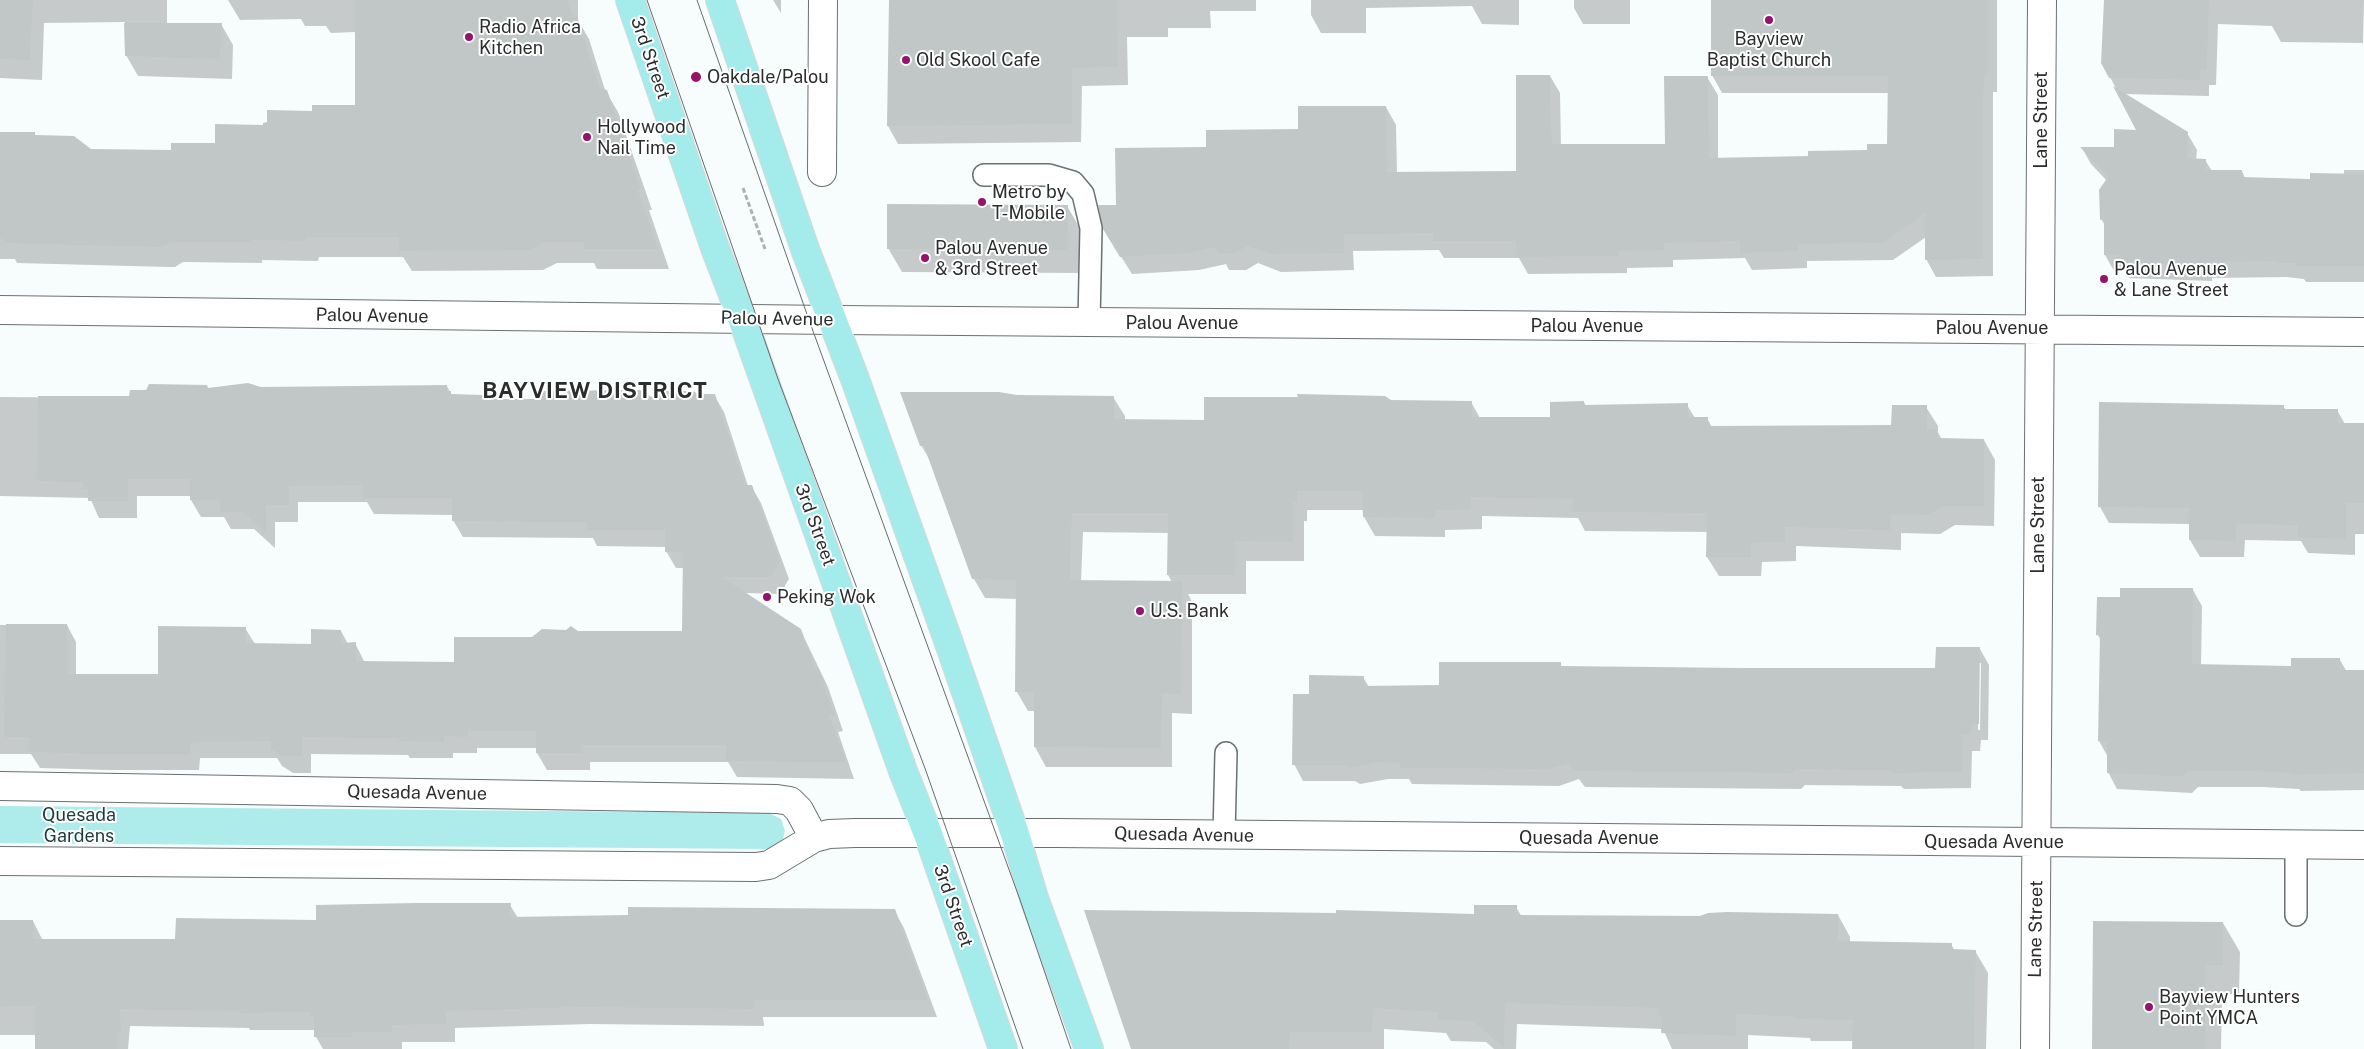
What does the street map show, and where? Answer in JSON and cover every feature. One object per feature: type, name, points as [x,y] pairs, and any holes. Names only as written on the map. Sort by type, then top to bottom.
[{"type":"main road","name":"3rd Street","points":[[630,0],[715,248],[742,318],[903,771],[928,834],[1003,1049]]},
{"type":"main road","points":[[720,0],[805,249],[833,320],[1015,834],[1034,898],[1089,1049]]},
{"type":"street","points":[[822,172],[823,0]]},
{"type":"street","name":"Lane Street","points":[[2035,1049],[2042,0]]},
{"type":"street","name":"Palou Avenue","points":[[0,310],[492,318],[742,318],[2364,332]]},
{"type":"street","name":"Quesada Avenue","points":[[0,786],[777,799],[790,801],[799,810],[814,838]]},
{"type":"street","name":"Quesada Avenue","points":[[0,861],[756,867],[769,866],[814,838],[829,834],[1224,835],[2364,845]]},
{"type":"lane","points":[[984,175],[1049,175],[1073,182],[1083,194],[1091,228],[1089,322]]},
{"type":"lane","points":[[1224,835],[1226,753]]},
{"type":"lane","points":[[2296,844],[2296,916]]},
{"type":"path","points":[[743,188],[765,249]]},
{"type":"green space","name":"Quesada Gardens","points":[[0,806],[769,813],[781,819],[785,831],[782,842],[766,849],[0,843]]},
{"type":"building","points":[[0,0],[33,0],[30,60],[0,59]]},
{"type":"building","points":[[355,0],[567,0],[573,17],[577,17],[600,88],[607,90],[641,189],[638,190],[658,249],[584,249],[584,242],[545,242],[531,250],[399,251],[399,237],[307,237],[307,241],[171,242],[163,247],[4,243],[4,239],[0,239],[0,132],[35,132],[35,135],[74,136],[91,149],[171,150],[171,143],[215,143],[215,124],[263,125],[263,123],[267,122],[267,110],[312,111],[312,105],[355,105]]},
{"type":"building","points":[[889,0],[1117,0],[1118,67],[1072,68],[1072,124],[887,126]]},
{"type":"building","points":[[1711,0],[1987,0],[1987,75],[1984,75],[1983,110],[1983,259],[1925,260],[1925,213],[1883,243],[1798,244],[1798,251],[1740,253],[1740,241],[1664,243],[1664,250],[1618,251],[1618,256],[1517,257],[1516,241],[1433,241],[1433,233],[1344,234],[1344,253],[1271,254],[1247,246],[1236,253],[1218,253],[1215,247],[1189,253],[1120,257],[1103,229],[1098,205],[1116,205],[1115,148],[1206,147],[1206,130],[1298,129],[1298,106],[1386,106],[1387,172],[1516,171],[1516,75],[1550,75],[1552,144],[1665,144],[1664,76],[1708,76],[1709,158],[1808,156],[1808,151],[1867,150],[1867,144],[1887,144],[1888,76],[1711,76]]},
{"type":"building","points":[[2104,0],[2209,0],[2207,69],[2200,69],[2200,80],[2109,78],[2101,63]]},
{"type":"building","points":[[124,23],[222,23],[220,59],[125,56]]},
{"type":"building","points":[[2113,86],[2188,132],[2187,158],[2206,159],[2206,170],[2242,170],[2242,177],[2310,179],[2310,173],[2364,174],[2364,266],[2295,266],[2295,263],[2277,263],[2277,261],[2204,262],[2203,265],[2155,264],[2118,262],[2118,255],[2104,255],[2104,219],[2100,220],[2099,190],[2108,177],[2080,147],[2114,147],[2114,129],[2136,130]]},
{"type":"building","points":[[887,204],[1068,205],[1067,250],[887,249]]},
{"type":"building","points":[[248,383],[261,387],[447,385],[447,391],[451,391],[451,394],[483,395],[486,399],[541,399],[541,391],[640,390],[651,397],[661,391],[693,391],[698,394],[715,394],[745,485],[752,485],[780,561],[771,577],[722,577],[801,629],[815,668],[819,669],[834,715],[829,715],[846,762],[726,761],[726,745],[581,745],[581,753],[536,753],[536,731],[468,731],[468,737],[444,736],[444,742],[399,741],[399,738],[302,737],[302,756],[282,756],[271,749],[271,741],[191,742],[190,754],[29,752],[29,737],[4,737],[6,624],[67,624],[67,674],[158,674],[158,626],[246,627],[246,643],[311,644],[311,629],[341,630],[341,643],[356,642],[356,661],[454,662],[454,637],[532,637],[542,629],[566,630],[571,626],[578,631],[682,631],[683,552],[665,552],[665,530],[586,530],[587,522],[452,521],[452,498],[363,498],[363,485],[289,486],[289,505],[266,505],[266,533],[243,512],[220,512],[220,500],[190,500],[190,479],[128,479],[128,501],[88,501],[88,489],[83,489],[83,482],[37,481],[38,396],[129,396],[130,390],[146,390],[149,384],[207,385],[208,388]]},
{"type":"building","points":[[900,392],[999,392],[1017,395],[1114,396],[1114,419],[1204,420],[1204,397],[1298,397],[1297,394],[1385,396],[1391,400],[1472,401],[1472,417],[1550,417],[1550,402],[1584,401],[1584,405],[1688,403],[1688,417],[1708,417],[1708,426],[1891,425],[1892,405],[1927,405],[1927,429],[1937,429],[1937,438],[1984,439],[1984,506],[1943,506],[1928,515],[1890,514],[1890,530],[1785,527],[1785,542],[1751,543],[1751,557],[1706,557],[1707,513],[1573,512],[1573,499],[1471,497],[1471,509],[1435,511],[1435,518],[1363,517],[1362,491],[1297,491],[1297,502],[1293,502],[1293,542],[1235,541],[1235,575],[1167,575],[1168,513],[1072,513],[1070,580],[1182,581],[1181,694],[1162,694],[1161,748],[1034,747],[1034,692],[1015,692],[1016,580],[972,579],[924,446],[920,446]]},
{"type":"building","points":[[2099,402],[2284,405],[2284,409],[2338,409],[2338,423],[2364,423],[2364,503],[2346,503],[2346,539],[2297,537],[2298,525],[2236,524],[2236,541],[2189,540],[2189,508],[2098,507]]},
{"type":"building","points":[[2120,588],[2193,588],[2192,664],[2291,666],[2291,658],[2340,658],[2340,670],[2364,670],[2364,773],[2290,775],[2290,773],[2253,771],[2188,771],[2182,776],[2171,776],[2107,773],[2107,742],[2098,741],[2100,635],[2096,635],[2097,597],[2120,597]]},
{"type":"building","points":[[1936,647],[1980,647],[1979,724],[1972,724],[1971,735],[1963,735],[1962,772],[1894,773],[1890,770],[1795,769],[1792,773],[1575,771],[1568,764],[1549,769],[1402,768],[1398,763],[1378,762],[1350,768],[1344,765],[1292,765],[1293,694],[1309,694],[1309,675],[1364,676],[1364,686],[1439,685],[1439,662],[1561,662],[1561,666],[1935,668]]},
{"type":"building","points":[[511,903],[510,917],[628,915],[628,907],[895,909],[928,1000],[754,1000],[755,1009],[580,1007],[446,1011],[446,1024],[392,1025],[393,1032],[352,1032],[352,1037],[314,1037],[314,1016],[310,1016],[310,1012],[239,1013],[239,1011],[120,1009],[121,1033],[117,1033],[117,1049],[35,1049],[35,1006],[0,1007],[0,920],[33,920],[33,939],[175,939],[176,918],[316,920],[316,905]]},
{"type":"building","points":[[1474,905],[1517,905],[1517,915],[1700,916],[1708,913],[1727,912],[1838,914],[1838,941],[1952,943],[1952,949],[1976,950],[1974,1049],[1852,1049],[1853,1020],[1797,1019],[1797,1017],[1736,1014],[1736,1036],[1661,1033],[1662,1015],[1659,1015],[1659,1008],[1505,1003],[1504,1048],[1473,1021],[1438,1020],[1438,1012],[1373,1008],[1372,1032],[1290,1032],[1289,1049],[1131,1049],[1084,910],[1336,913],[1336,910],[1474,914]]},
{"type":"building","name":"Bayview Hunters Point YMCA","points":[[2093,921],[2223,922],[2223,965],[2205,965],[2205,1049],[2092,1049]]},
{"type":"tram line","points":[[647,0],[778,379],[926,771],[1023,1049]]},
{"type":"tram line","points":[[697,0],[809,320],[1019,897],[1071,1049]]},
{"type":"place","name":"Bayview Baptist Church","points":[[1769,20]]},
{"type":"place","name":"Radio Africa Kitchen","points":[[469,37]]},
{"type":"place","name":"Old Skool Cafe","points":[[906,60]]},
{"type":"place","name":"Oakdale/Palou","points":[[696,77]]},
{"type":"place","name":"Hollywood Nail Time","points":[[587,137]]},
{"type":"place","name":"Metro by T-Mobile","points":[[982,202]]},
{"type":"place","name":"Palou Avenue & 3rd Street","points":[[925,258]]},
{"type":"place","name":"Palou Avenue & Lane Street","points":[[2104,279]]},
{"type":"place","name":"Peking Wok","points":[[767,597]]},
{"type":"place","name":"U.S. Bank","points":[[1140,611]]},
{"type":"place","name":"Bayview Hunters Point YMCA","points":[[2149,1007]]},
{"type":"district","name":"BAYVIEW DISTRICT","points":[[595,391]]}]
